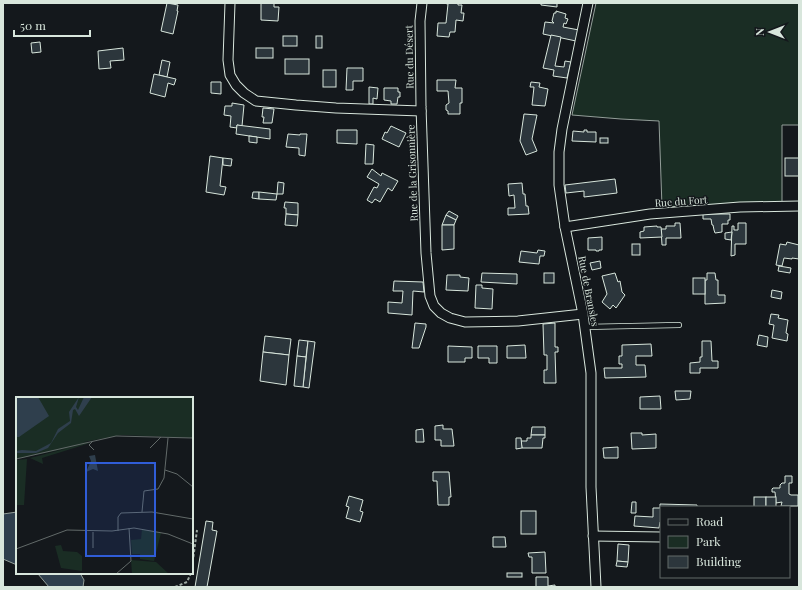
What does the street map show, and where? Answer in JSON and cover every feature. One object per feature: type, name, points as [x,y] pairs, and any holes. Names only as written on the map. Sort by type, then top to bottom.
[{"type":"street","name":"Rue de la Grisonnière","points":[[230,3],[228,60],[230,75],[236,85],[244,93],[256,101],[329,107],[421,111],[426,253],[430,296],[434,306],[441,314],[465,322],[518,321],[583,314]]},
{"type":"street","name":"Rue du Désert","points":[[421,111],[420,21],[422,3]]},
{"type":"street","name":"Rue de Bransles","points":[[588,3],[562,129],[559,152],[558,185],[583,314],[591,373],[591,487],[596,587]]},
{"type":"street","name":"Rue du Fort","points":[[565,227],[650,214],[740,207],[799,206]]},
{"type":"street","points":[[593,536],[660,537]]},
{"type":"lane","points":[[584,327],[679,325]]},
{"type":"path","points":[[193,560],[197,530]]},
{"type":"path","points":[[174,587],[187,582],[190,574]]},
{"type":"green space","points":[[596,3],[799,3],[799,125],[782,125],[782,202],[662,207],[659,121],[572,115]]},
{"type":"water","points":[[16,512],[16,565],[3,559],[3,514]]},
{"type":"water","points":[[38,574],[81,574],[84,580],[83,587],[49,587]]},
{"type":"building","points":[[167,3],[178,5],[173,34],[161,31]]},
{"type":"building","points":[[261,3],[274,3],[274,7],[279,7],[278,21],[261,20]]},
{"type":"building","points":[[443,3],[458,3],[458,5],[462,5],[461,13],[464,13],[463,21],[456,20],[455,32],[450,32],[449,37],[437,36],[438,23],[446,23],[448,4]]},
{"type":"building","points":[[541,3],[557,3],[557,7],[541,5]]},
{"type":"building","points":[[556,11],[566,14],[565,18],[568,19],[566,24],[564,23],[563,27],[579,30],[576,41],[543,34],[545,22],[554,23],[552,21]]},
{"type":"building","points":[[551,35],[561,37],[555,66],[564,67],[565,61],[571,62],[567,78],[553,76],[554,70],[543,68]]},
{"type":"building","points":[[283,36],[297,36],[297,46],[283,46]]},
{"type":"building","points":[[316,36],[322,36],[322,48],[316,48]]},
{"type":"building","points":[[40,42],[41,52],[32,53],[31,43]]},
{"type":"building","points":[[123,48],[124,60],[110,61],[111,68],[99,69],[98,51]]},
{"type":"building","points":[[256,48],[273,48],[273,58],[256,58]]},
{"type":"building","points":[[285,59],[309,59],[309,74],[285,74]]},
{"type":"building","points":[[162,60],[170,62],[167,77],[159,75]]},
{"type":"building","points":[[347,68],[363,68],[363,81],[353,81],[353,90],[346,90]]},
{"type":"building","points":[[323,70],[336,70],[336,87],[323,87]]},
{"type":"building","points":[[154,74],[176,79],[174,85],[168,83],[165,97],[150,93]]},
{"type":"building","points":[[437,80],[456,80],[455,88],[462,88],[460,114],[448,114],[446,105],[449,103],[448,91],[437,91]]},
{"type":"building","points":[[211,82],[221,82],[221,94],[211,93]]},
{"type":"building","points":[[531,82],[540,83],[539,87],[548,89],[545,106],[532,105],[534,87],[530,87]]},
{"type":"building","points":[[369,87],[378,88],[377,99],[373,98],[373,104],[369,104]]},
{"type":"building","points":[[384,88],[398,88],[400,97],[398,97],[397,104],[391,104],[391,101],[384,100]]},
{"type":"building","points":[[232,103],[244,105],[242,126],[237,125],[237,128],[230,127],[231,116],[224,115],[225,106],[232,106]]},
{"type":"building","points":[[263,108],[274,109],[272,123],[263,123]]},
{"type":"building","points":[[524,114],[537,115],[532,139],[537,151],[526,155],[520,141]]},
{"type":"building","points":[[237,125],[270,129],[270,139],[236,134]]},
{"type":"building","points":[[391,126],[406,133],[399,147],[382,139],[385,132],[387,133]]},
{"type":"building","points":[[337,130],[357,130],[357,144],[337,143]]},
{"type":"building","points":[[584,130],[587,130],[587,132],[596,132],[596,142],[572,141],[573,131],[584,132]]},
{"type":"building","points":[[288,134],[307,134],[305,156],[299,155],[299,148],[286,147]]},
{"type":"building","points":[[249,136],[257,137],[257,143],[249,142]]},
{"type":"building","points":[[600,138],[608,138],[608,143],[600,143]]},
{"type":"building","points":[[366,144],[374,145],[373,164],[365,164]]},
{"type":"building","points":[[210,156],[223,158],[220,186],[226,187],[224,195],[206,192]]},
{"type":"building","points":[[223,158],[232,159],[231,166],[223,165]]},
{"type":"building","points":[[785,158],[799,158],[799,176],[785,176]]},
{"type":"building","points":[[372,169],[381,176],[382,173],[398,181],[392,191],[388,188],[380,202],[375,199],[372,203],[367,200],[374,187],[377,188],[379,184],[367,177]]},
{"type":"building","points":[[615,179],[617,193],[584,197],[584,191],[566,193],[565,185]]},
{"type":"building","points":[[278,182],[284,183],[283,194],[277,194]]},
{"type":"building","points":[[522,183],[523,194],[525,194],[526,206],[528,206],[529,214],[508,215],[508,208],[515,208],[514,195],[509,196],[508,184]]},
{"type":"building","points":[[253,192],[259,192],[259,199],[252,198]]},
{"type":"building","points":[[259,192],[277,194],[276,200],[259,199]]},
{"type":"building","points":[[285,202],[298,203],[298,215],[286,214],[286,208],[284,208]]},
{"type":"building","points":[[449,211],[458,216],[456,220],[446,215]]},
{"type":"building","points":[[286,214],[298,215],[297,226],[285,225]]},
{"type":"building","points":[[703,214],[730,214],[730,220],[728,220],[728,224],[722,224],[722,232],[715,233],[711,219],[703,219]]},
{"type":"building","points":[[446,215],[456,220],[454,225],[442,225]]},
{"type":"building","points":[[675,223],[680,223],[681,238],[666,238],[666,245],[662,245],[661,229],[666,229],[666,226],[675,226]]},
{"type":"building","points":[[738,223],[746,223],[746,244],[735,244],[735,255],[731,256],[732,226],[734,226],[734,230],[738,230]]},
{"type":"building","points":[[442,225],[454,225],[454,249],[442,250]]},
{"type":"building","points":[[644,227],[661,227],[662,237],[640,238],[640,232],[644,231]]},
{"type":"building","points":[[732,232],[731,240],[725,239],[725,233]]},
{"type":"building","points":[[602,237],[602,250],[588,250],[588,238]]},
{"type":"building","points":[[787,242],[799,245],[799,259],[784,258],[782,266],[776,265],[780,244],[786,245]]},
{"type":"building","points":[[632,244],[640,244],[640,255],[632,255]]},
{"type":"building","points":[[538,250],[545,251],[544,256],[540,256],[539,264],[519,262],[521,251],[537,253]]},
{"type":"building","points":[[600,261],[601,268],[592,270],[590,263]]},
{"type":"building","points":[[779,266],[791,268],[790,273],[778,271]]},
{"type":"building","points":[[482,273],[517,274],[517,284],[481,282]]},
{"type":"building","points":[[544,273],[554,273],[554,283],[544,283]]},
{"type":"building","points":[[615,273],[618,282],[620,281],[622,292],[625,295],[616,308],[613,305],[610,309],[602,302],[607,294],[602,276]]},
{"type":"building","points":[[707,273],[715,273],[716,280],[718,280],[718,295],[725,295],[725,303],[705,304],[705,280],[707,280]]},
{"type":"building","points":[[447,275],[460,275],[460,277],[469,278],[468,291],[446,290]]},
{"type":"building","points":[[693,278],[705,278],[705,294],[693,294]]},
{"type":"building","points":[[394,281],[423,282],[424,292],[413,291],[412,315],[388,313],[388,302],[402,303],[403,291],[393,291]]},
{"type":"building","points":[[476,285],[482,285],[482,288],[493,289],[492,309],[475,308]]},
{"type":"building","points":[[772,290],[782,292],[781,299],[771,297]]},
{"type":"building","points":[[771,314],[779,315],[778,318],[788,320],[786,333],[788,334],[787,341],[772,338],[774,325],[769,324]]},
{"type":"building","points":[[415,323],[426,324],[419,348],[412,348]]},
{"type":"building","points":[[555,323],[555,347],[558,347],[558,352],[555,352],[556,383],[544,383],[544,370],[547,370],[547,355],[544,355],[543,324]]},
{"type":"building","points":[[759,335],[768,337],[767,347],[757,345]]},
{"type":"building","points":[[265,336],[291,339],[289,355],[263,352]]},
{"type":"building","points":[[299,340],[308,341],[306,357],[297,356]]},
{"type":"building","points":[[308,341],[315,342],[309,388],[303,387]]},
{"type":"building","points":[[702,341],[711,341],[712,361],[718,361],[718,368],[700,368],[700,373],[690,373],[690,363],[700,362],[700,357],[702,357]]},
{"type":"building","points":[[651,344],[652,356],[636,356],[636,365],[645,365],[646,377],[605,378],[604,368],[622,368],[622,364],[619,364],[619,356],[622,356],[622,345]]},
{"type":"building","points":[[525,345],[526,358],[507,358],[507,346]]},
{"type":"building","points":[[448,346],[472,347],[472,358],[465,358],[465,362],[448,362]]},
{"type":"building","points":[[478,346],[497,346],[497,363],[489,363],[489,358],[478,358]]},
{"type":"building","points":[[263,352],[289,355],[286,385],[260,381]]},
{"type":"building","points":[[297,356],[306,357],[303,387],[294,386]]},
{"type":"building","points":[[675,391],[691,391],[690,399],[676,400]]},
{"type":"building","points":[[660,396],[661,409],[640,409],[640,397]]},
{"type":"building","points":[[443,425],[443,429],[452,429],[454,446],[441,446],[441,440],[435,440],[435,426]]},
{"type":"building","points":[[532,427],[545,427],[545,435],[531,435]]},
{"type":"building","points":[[423,429],[424,442],[416,442],[416,430]]},
{"type":"building","points":[[631,433],[642,433],[642,435],[656,434],[656,448],[632,449]]},
{"type":"building","points":[[531,435],[545,435],[545,438],[543,438],[542,448],[522,448],[521,441],[527,441],[527,438],[531,438]]},
{"type":"building","points":[[516,438],[521,438],[522,448],[516,449]]},
{"type":"building","points":[[618,447],[618,458],[604,458],[603,448]]},
{"type":"building","points":[[433,472],[449,472],[451,497],[449,497],[449,505],[438,505],[437,481],[433,481]]},
{"type":"building","points":[[785,476],[792,476],[792,483],[789,483],[789,494],[798,495],[798,506],[781,506],[782,502],[776,503],[775,492],[772,492],[772,489],[780,488],[782,483],[785,483]]},
{"type":"building","points":[[349,496],[363,500],[360,511],[363,512],[360,522],[346,518],[349,507],[346,506]]},
{"type":"building","points":[[754,497],[766,497],[766,506],[754,506]]},
{"type":"building","points":[[766,497],[776,497],[776,506],[766,506]]},
{"type":"building","points":[[632,502],[636,502],[636,513],[631,513]]},
{"type":"building","points":[[660,504],[697,505],[697,506],[660,506]]},
{"type":"building","points":[[653,508],[660,508],[659,528],[634,526],[635,516],[653,517]]},
{"type":"building","points":[[521,511],[536,511],[536,534],[521,534]]},
{"type":"building","points":[[206,521],[213,522],[212,530],[217,531],[207,587],[195,587]]},
{"type":"building","points":[[493,537],[505,537],[506,547],[493,547]]},
{"type":"building","points":[[618,544],[629,545],[628,562],[617,561]]},
{"type":"building","points":[[545,552],[546,573],[532,573],[532,557],[529,557],[528,553]]},
{"type":"building","points":[[617,561],[628,562],[627,567],[616,566]]},
{"type":"building","points":[[507,573],[522,573],[522,577],[507,577]]},
{"type":"building","points":[[536,577],[548,577],[548,586],[555,585],[555,587],[536,587]]}]
